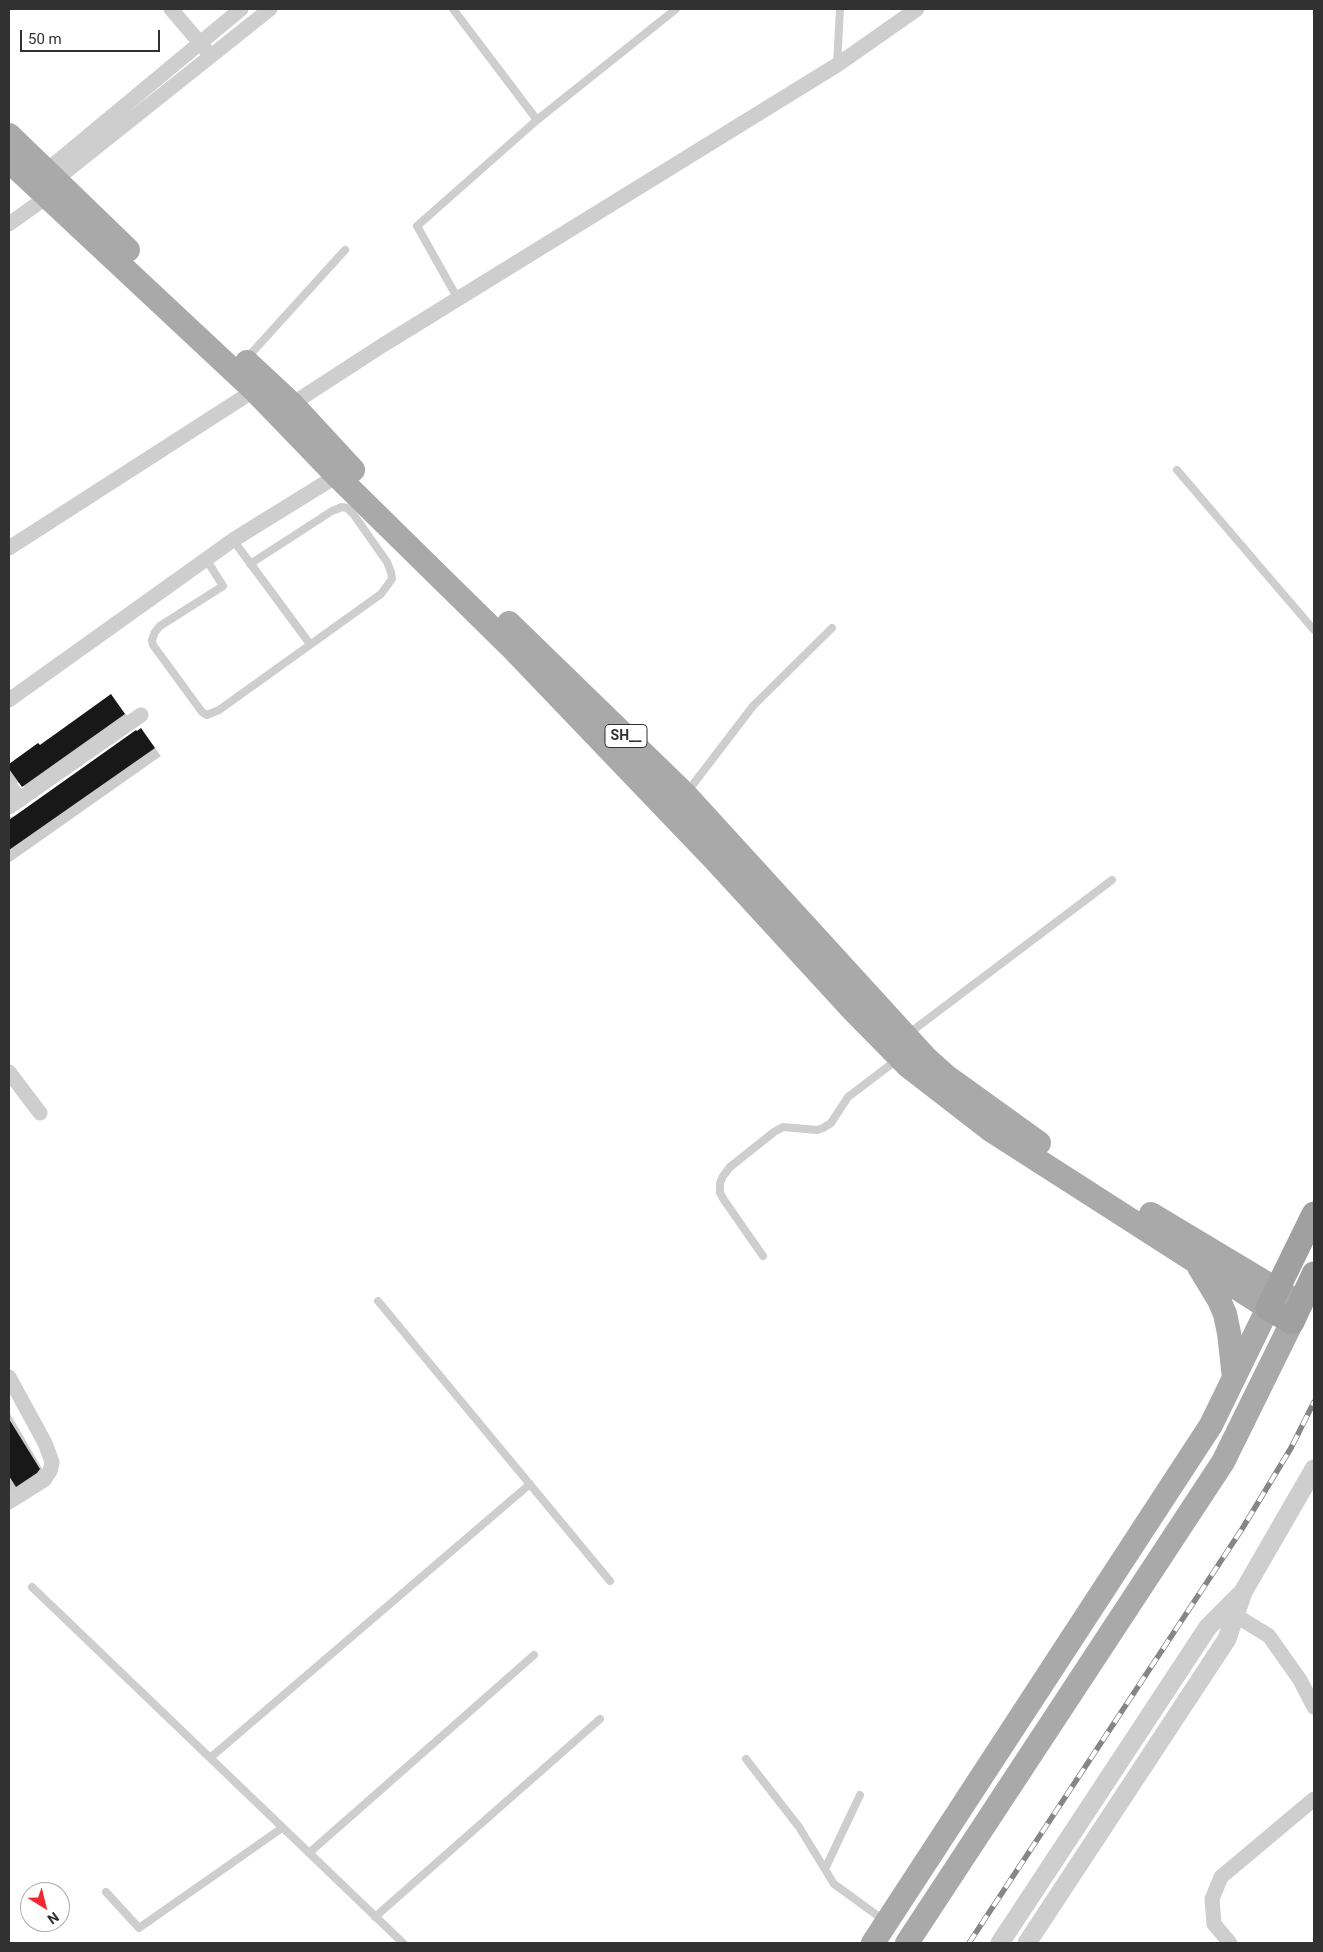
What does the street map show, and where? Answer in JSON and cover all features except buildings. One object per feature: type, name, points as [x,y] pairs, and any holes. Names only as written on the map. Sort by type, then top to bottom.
[{"type":"highway","points":[[1314,1214],[1273,1300],[1297,1313],[1314,1274]]},
{"type":"main road","name":"SH__","points":[[9,135],[47,185],[261,385],[716,861],[900,1058],[992,1131],[1195,1261],[1273,1300]]},
{"type":"main road","name":"SH__","points":[[9,161],[47,185],[176,296],[246,360],[261,385],[292,404],[344,472],[685,794],[912,1030],[946,1076],[1061,1159],[1273,1300]]},
{"type":"main road","points":[[1195,1261],[1219,1300],[1225,1314],[1234,1378]]},
{"type":"main road","points":[[873,1943],[1211,1426],[1273,1300]]},
{"type":"main road","points":[[907,1943],[1223,1462],[1297,1313]]},
{"type":"street","points":[[172,9],[211,55]]},
{"type":"street","points":[[9,224],[47,185],[200,42],[240,9]]},
{"type":"street","points":[[47,185],[270,9]]},
{"type":"street","points":[[292,404],[383,345],[837,65],[918,9]]},
{"type":"street","points":[[9,548],[261,385]]},
{"type":"street","points":[[9,700],[233,540],[344,472]]},
{"type":"street","points":[[9,785],[14,803],[141,716]]},
{"type":"street","points":[[9,1072],[40,1113]]},
{"type":"street","points":[[9,1377],[45,1443],[52,1462],[50,1471],[44,1480],[9,1502]]},
{"type":"street","points":[[1026,1943],[1227,1639],[1243,1592],[1312,1480]]},
{"type":"street","points":[[1000,1943],[1208,1628],[1243,1592]]},
{"type":"street","points":[[1235,1615],[1269,1636],[1300,1680],[1314,1707]]},
{"type":"street","points":[[1230,1943],[1214,1924],[1212,1899],[1221,1877],[1314,1799]]},
{"type":"lane","points":[[453,9],[536,120]]},
{"type":"lane","points":[[458,299],[417,226],[536,120],[676,9]]},
{"type":"lane","points":[[837,65],[840,9]]},
{"type":"lane","points":[[246,360],[344,250]]},
{"type":"lane","points":[[1177,470],[1314,630]]},
{"type":"lane","points":[[206,559],[223,586],[160,626],[152,640],[153,645],[202,712],[207,716],[219,710],[381,594],[392,579],[387,562],[354,515],[347,508],[342,507],[250,564]]},
{"type":"lane","points":[[233,540],[310,644]]},
{"type":"lane","points":[[685,794],[753,706],[832,628]]},
{"type":"lane","points":[[912,1030],[1112,880]]},
{"type":"lane","points":[[763,1256],[720,1193],[720,1183],[723,1176],[730,1167],[783,1127],[817,1130],[831,1123],[848,1098],[900,1058]]},
{"type":"lane","points":[[378,1301],[610,1581]]},
{"type":"lane","points":[[210,1758],[530,1484]]},
{"type":"lane","points":[[32,1587],[402,1943]]},
{"type":"lane","points":[[309,1853],[534,1655]]},
{"type":"lane","points":[[375,1917],[600,1719]]},
{"type":"lane","points":[[746,1759],[799,1827],[834,1884],[886,1922]]},
{"type":"lane","points":[[824,1868],[860,1794]]},
{"type":"lane","points":[[106,1892],[139,1928],[282,1828]]},
{"type":"railway","points":[[969,1943],[1242,1529],[1291,1448],[1314,1402]]}]
